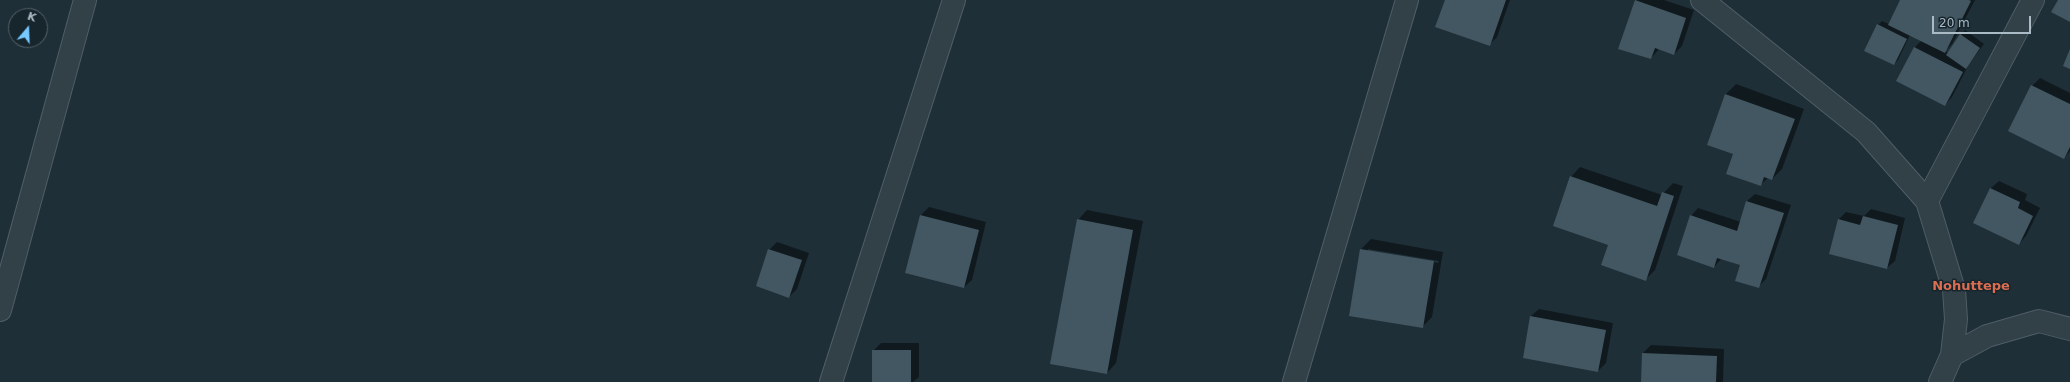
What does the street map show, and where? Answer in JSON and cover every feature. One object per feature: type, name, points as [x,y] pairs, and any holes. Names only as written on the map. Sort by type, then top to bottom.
[{"type":"street","points":[[0,310],[85,0]]},
{"type":"street","points":[[831,382],[935,64],[954,0]]},
{"type":"street","points":[[1294,382],[1407,0]]},
{"type":"street","points":[[1702,0],[1866,132],[1927,201],[1954,290],[1956,319],[1952,355],[1940,382]]},
{"type":"street","points":[[1927,201],[2033,0]]},
{"type":"street","points":[[1952,355],[1987,336],[2039,321],[2070,329]]},
{"type":"building","points":[[1445,0],[1506,0],[1490,46],[1435,27]]},
{"type":"building","points":[[1635,0],[1686,18],[1674,55],[1655,48],[1651,59],[1618,49]]},
{"type":"building","points":[[1900,0],[1971,1],[1945,53],[1888,25]]},
{"type":"building","points":[[2058,0],[2070,0],[2070,22],[2051,12]]},
{"type":"building","points":[[1877,24],[1907,39],[1894,65],[1864,51]]},
{"type":"building","points":[[1960,34],[1980,48],[1966,69],[1946,55]]},
{"type":"building","points":[[1914,47],[1963,72],[1945,106],[1896,81]]},
{"type":"building","points":[[2070,49],[2070,69],[2063,66]]},
{"type":"building","points":[[2031,85],[2070,104],[2070,147],[2064,159],[2008,131]]},
{"type":"building","points":[[1725,94],[1795,119],[1772,180],[1764,177],[1761,186],[1726,174],[1733,154],[1707,145]]},
{"type":"building","points":[[1570,176],[1657,206],[1662,192],[1674,196],[1646,281],[1601,265],[1608,245],[1553,226]]},
{"type":"building","points":[[1990,188],[2020,202],[2018,208],[2033,216],[2019,245],[1973,223]]},
{"type":"building","points":[[1746,201],[1784,213],[1759,288],[1735,281],[1740,265],[1717,258],[1714,268],[1677,255],[1690,215],[1737,231]]},
{"type":"building","points":[[920,215],[979,230],[964,288],[905,273]]},
{"type":"building","points":[[1863,216],[1898,225],[1887,269],[1829,254],[1838,219],[1860,225]]},
{"type":"building","points":[[1077,219],[1133,230],[1107,374],[1050,364]]},
{"type":"building","points":[[768,249],[802,260],[789,298],[756,286]]},
{"type":"building","points":[[1360,249],[1434,261],[1423,328],[1349,316]]},
{"type":"building","points":[[1530,316],[1606,330],[1598,372],[1523,358]]},
{"type":"building","points":[[872,350],[911,350],[911,382],[872,382]]},
{"type":"building","points":[[1642,353],[1717,356],[1716,382],[1641,382]]},
{"type":"district","name":"Nohuttepe","points":[[1971,287]]}]
